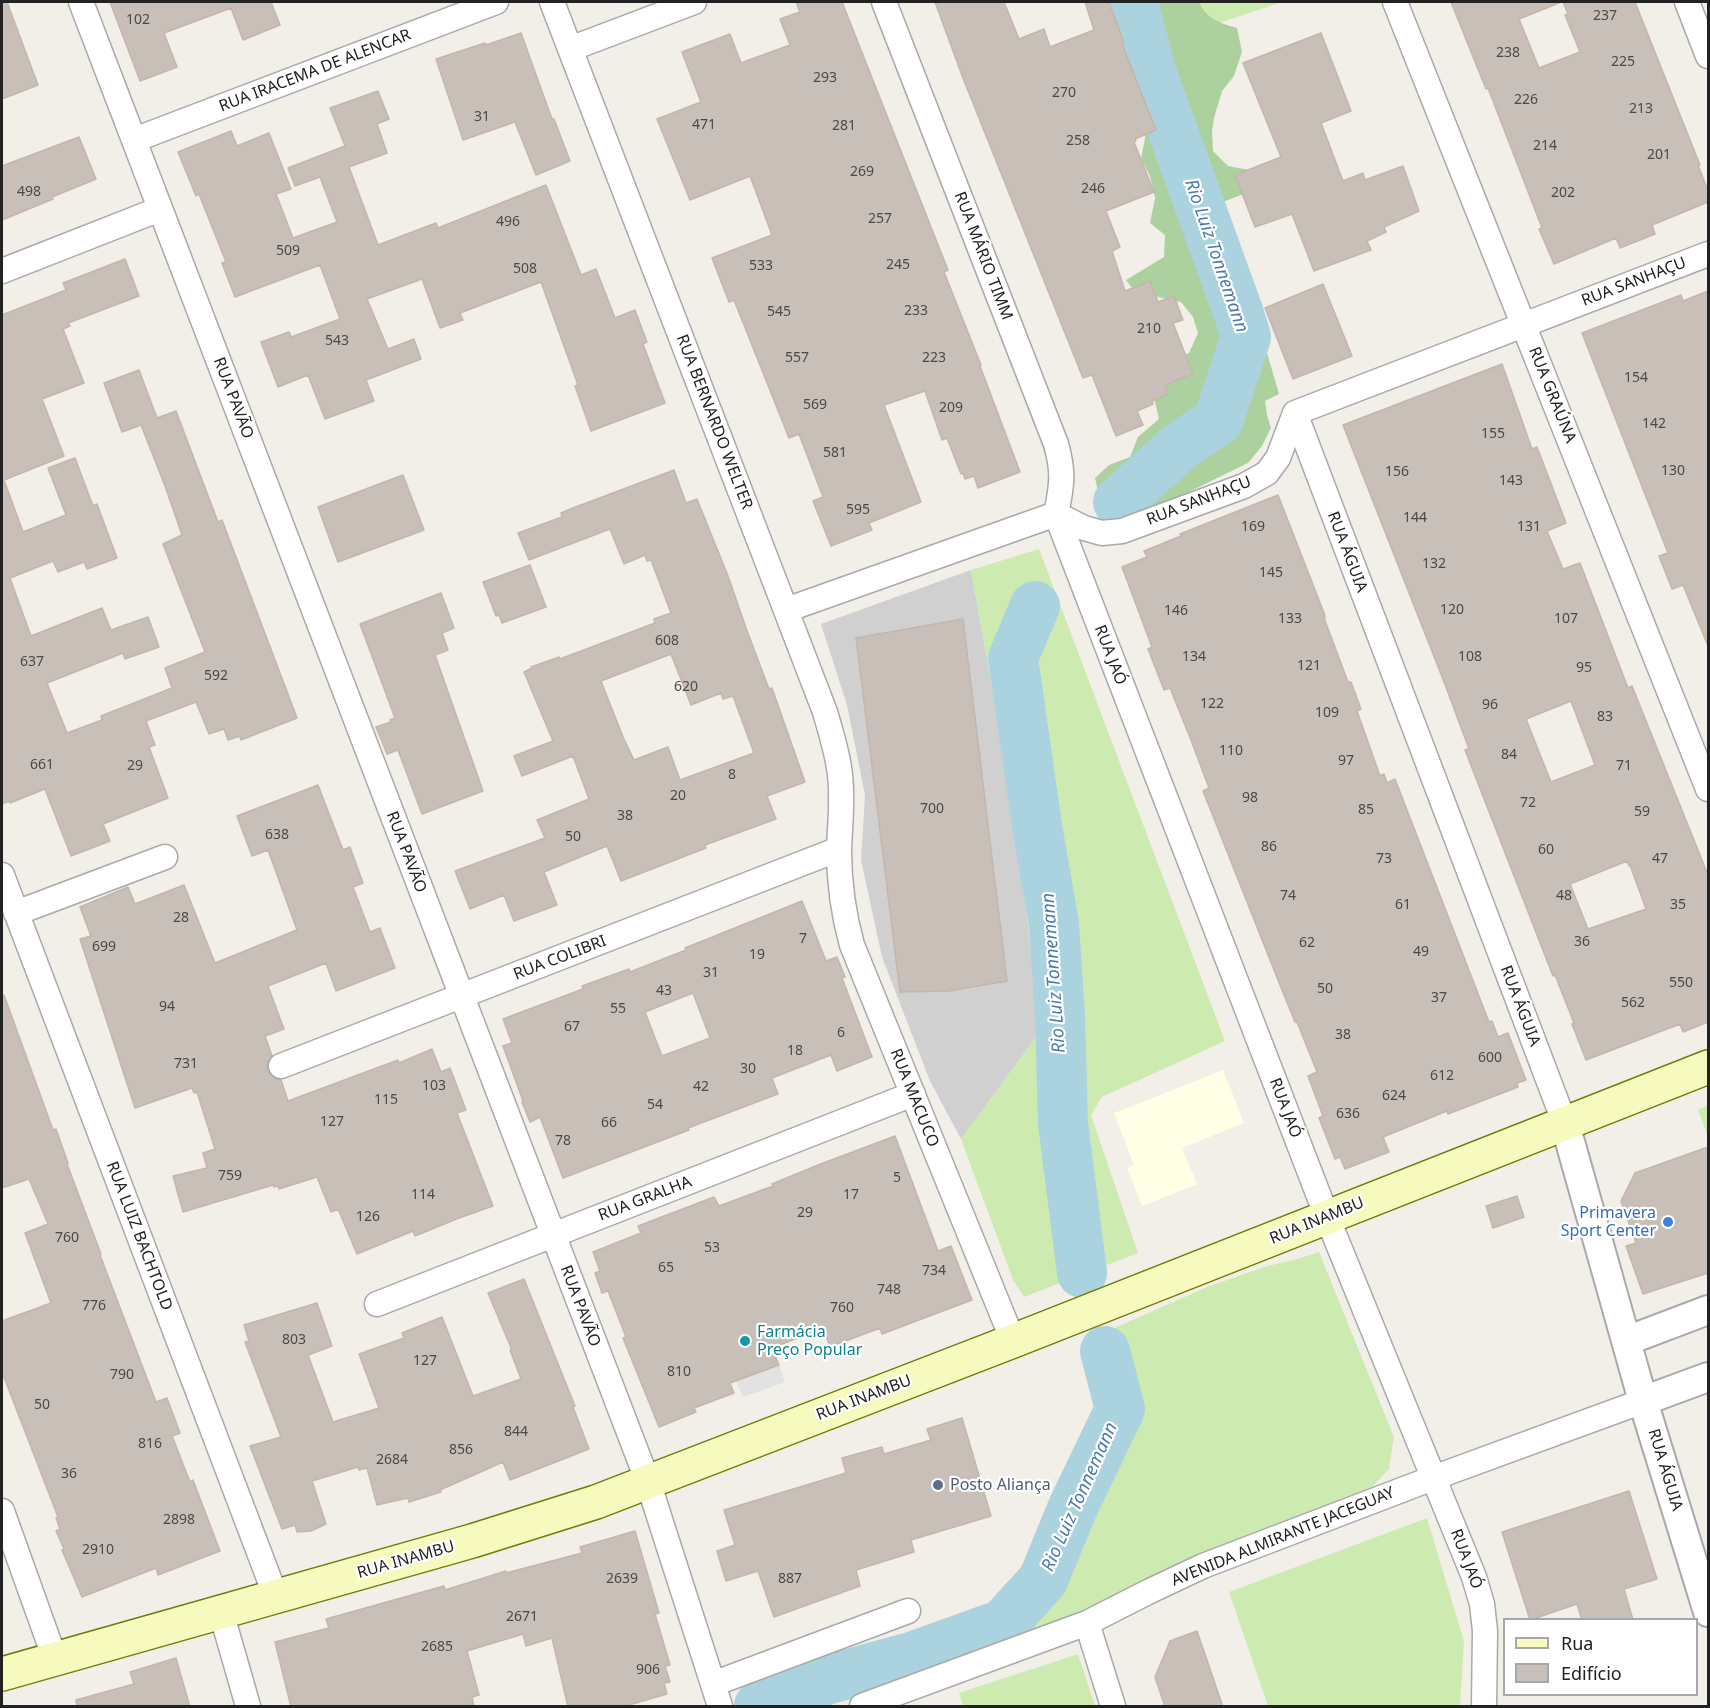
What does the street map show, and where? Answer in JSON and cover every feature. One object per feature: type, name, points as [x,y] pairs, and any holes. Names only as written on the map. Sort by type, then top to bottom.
[{"type":"main road","name":"RUA INAMBU","points":[[2,1674],[472,1541],[562,1513],[1013,1341],[1708,1067]]},
{"type":"street","name":"RUA PAVÃO","points":[[81,2],[648,1482],[718,1697]]},
{"type":"street","name":"RUA IRACEMA DE ALENCAR","points":[[134,140],[496,2]]},
{"type":"street","name":"RUA BERNARDO WELTER","points":[[552,2],[825,712],[840,776],[842,807],[839,849]]},
{"type":"street","points":[[570,49],[694,2]]},
{"type":"street","name":"RUA MÁRIO TIMM","points":[[884,2],[1056,444],[1062,465],[1062,488],[1056,514]]},
{"type":"street","name":"RUA GRAÚNA","points":[[1395,2],[1708,789]]},
{"type":"street","points":[[1687,2],[1708,56]]},
{"type":"street","points":[[2,271],[160,209]]},
{"type":"street","name":"RUA SANHAÇU","points":[[1056,514],[1084,528],[1102,533],[1122,531],[1244,486],[1267,473],[1278,458],[1294,413],[1708,254]]},
{"type":"street","name":"RUA ÁGUIA","points":[[1294,413],[1565,1124],[1643,1401],[1708,1612]]},
{"type":"street","points":[[786,610],[1056,514]]},
{"type":"street","name":"RUA JAÓ","points":[[1056,514],[1327,1217],[1474,1577],[1482,1604],[1485,1631],[1484,1707]]},
{"type":"street","name":"RUA COLIBRI","points":[[282,1066],[839,849]]},
{"type":"street","name":"RUA MACUCO","points":[[839,849],[844,918],[852,945],[1013,1341]]},
{"type":"street","points":[[16,913],[165,857]]},
{"type":"street","name":"RUA LUIZ BACHTOLD","points":[[2,875],[276,1597]]},
{"type":"street","name":"RUA GRALHA","points":[[378,1304],[913,1094]]},
{"type":"street","points":[[1626,1341],[1708,1310]]},
{"type":"street","name":"AVENIDA ALMIRANTE JACEGUAY","points":[[862,1707],[1087,1623],[1203,1566],[1708,1377]]},
{"type":"street","points":[[2,1511],[55,1659]]},
{"type":"street","points":[[718,1697],[908,1611]]},
{"type":"street","points":[[221,1612],[248,1707]]},
{"type":"street","points":[[1087,1623],[1113,1707]]},
{"type":"shaded area","points":[[971,570],[1017,826],[1040,1032],[961,1139],[930,1081],[882,957],[861,860],[865,795],[847,705],[821,624]]},
{"type":"shaded area","points":[[1223,1070],[1244,1123],[1182,1148],[1197,1184],[1142,1206],[1127,1168],[1134,1165],[1114,1113]]},
{"type":"shaded area","points":[[779,1365],[785,1382],[743,1397],[736,1381]]},
{"type":"green space","points":[[1175,2],[1282,2],[1219,23]]},
{"type":"green space","points":[[1199,2],[1210,16],[1219,22],[1237,28],[1242,52],[1234,76],[1222,91],[1214,118],[1213,151],[1228,166],[1260,172],[1256,189],[1223,202],[1231,238],[1262,305],[1259,317],[1263,339],[1279,394],[1265,401],[1271,428],[1262,446],[1248,463],[1154,509],[1123,520],[1111,516],[1145,493],[1169,461],[1187,452],[1210,445],[1235,410],[1239,376],[1253,347],[1254,320],[1221,272],[1224,294],[1234,310],[1239,331],[1221,383],[1221,401],[1203,420],[1147,460],[1128,484],[1104,505],[1095,478],[1109,465],[1130,457],[1138,437],[1159,419],[1151,385],[1158,365],[1189,353],[1198,333],[1193,317],[1181,302],[1135,292],[1126,280],[1164,257],[1165,235],[1150,223],[1155,198],[1150,176],[1141,159],[1147,128],[1107,3]],"holes":[[[1142,43],[1181,131],[1195,177],[1215,225],[1220,268],[1200,225],[1152,84]]]},
{"type":"green space","points":[[1039,549],[1225,1041],[1102,1097],[1091,1115],[1138,1253],[1024,1297],[1013,1280],[961,1139],[1040,1032],[1017,826],[971,570]]},
{"type":"green space","points":[[1708,1105],[1708,1137],[1698,1110]]},
{"type":"green space","points":[[1319,1252],[1394,1437],[1389,1469],[1372,1487],[1314,1515],[1024,1643],[827,1706],[745,1706],[744,1702],[776,1689],[924,1638],[955,1632],[989,1621],[1023,1594],[1054,1527],[1059,1499],[1058,1485],[1078,1443],[1093,1428],[1096,1394],[1092,1347],[1112,1329],[1207,1287],[1267,1266]]},
{"type":"green space","points":[[1427,1518],[1464,1641],[1460,1706],[1268,1706],[1229,1592]]},
{"type":"green space","points":[[1078,1654],[1095,1706],[963,1706],[959,1693]]},
{"type":"building","points":[[2,2],[7,2],[38,85],[2,99]]},
{"type":"building","points":[[110,2],[271,2],[280,25],[243,40],[231,8],[164,33],[177,67],[140,81]]},
{"type":"building","points":[[796,2],[842,2],[948,270],[944,272],[1020,472],[978,488],[974,476],[965,479],[963,473],[961,474],[947,438],[942,440],[925,391],[884,405],[921,502],[869,523],[872,530],[831,546],[813,501],[823,497],[799,434],[789,438],[734,300],[729,302],[712,258],[772,235],[750,176],[690,200],[657,119],[701,102],[682,52],[730,34],[741,63],[790,45],[780,19],[800,12]]},
{"type":"building","points":[[935,2],[1004,2],[1019,39],[1044,29],[1050,47],[1094,30],[1085,2],[1109,2],[1124,43],[1122,44],[1156,130],[1135,139],[1134,142],[1154,192],[1106,211],[1120,247],[1112,251],[1125,291],[1150,281],[1158,302],[1174,296],[1183,320],[1173,323],[1193,374],[1165,385],[1168,394],[1137,411],[1143,425],[1116,436],[1092,375],[1083,378]]},
{"type":"building","points":[[1451,2],[1559,2],[1519,19],[1539,68],[1580,52],[1565,15],[1568,14],[1563,2],[1635,2],[1700,165],[1698,165],[1708,191],[1708,202],[1652,225],[1655,234],[1620,248],[1616,238],[1554,264],[1488,88],[1486,89]]},
{"type":"building","points":[[521,33],[570,161],[536,175],[515,122],[463,140],[436,59]]},
{"type":"building","points":[[1321,33],[1351,111],[1321,123],[1343,181],[1363,173],[1365,180],[1403,166],[1419,211],[1384,227],[1386,232],[1367,241],[1371,250],[1314,271],[1292,214],[1255,227],[1235,175],[1281,157],[1243,63]]},
{"type":"building","points":[[378,91],[389,119],[377,124],[387,153],[349,167],[378,245],[436,223],[438,228],[546,185],[581,275],[596,269],[615,318],[635,310],[647,342],[643,344],[665,403],[591,431],[575,386],[578,385],[541,282],[460,313],[463,320],[440,328],[422,279],[367,299],[388,349],[414,339],[421,359],[366,380],[374,401],[325,419],[308,375],[278,387],[261,342],[289,332],[291,337],[340,319],[320,265],[235,297],[222,263],[226,262],[199,194],[196,196],[178,152],[231,131],[237,146],[269,133],[291,189],[276,194],[293,238],[337,222],[320,177],[295,186],[288,168],[345,146],[330,108]]},
{"type":"building","points":[[79,137],[96,179],[2,220],[2,166]]},
{"type":"building","points":[[125,259],[139,296],[68,323],[70,326],[63,329],[84,383],[42,399],[64,456],[4,480],[23,532],[66,515],[48,468],[75,458],[93,506],[97,504],[117,558],[87,569],[84,562],[58,572],[53,561],[10,578],[31,636],[102,608],[111,630],[148,617],[159,647],[125,659],[123,653],[47,683],[67,733],[102,720],[101,716],[172,688],[165,668],[205,652],[163,544],[182,535],[165,486],[141,425],[122,432],[104,383],[139,370],[157,418],[176,411],[218,522],[222,520],[297,718],[241,740],[240,736],[228,740],[224,729],[209,734],[196,702],[146,721],[155,745],[149,747],[168,798],[103,824],[110,841],[71,856],[45,789],[2,804],[2,315],[66,290],[63,283]]},
{"type":"building","points":[[1323,284],[1352,356],[1293,379],[1265,308]]},
{"type":"building","points":[[1708,291],[1708,646],[1683,585],[1672,589],[1659,556],[1668,553],[1582,333],[1681,295],[1683,301]]},
{"type":"building","points":[[1502,364],[1532,449],[1537,447],[1566,523],[1547,531],[1563,569],[1580,563],[1628,688],[1632,686],[1708,875],[1708,1022],[1683,1032],[1680,1024],[1586,1060],[1572,1024],[1574,1023],[1555,975],[1553,976],[1465,750],[1469,749],[1446,687],[1343,425]],"holes":[[[1571,701],[1595,765],[1551,782],[1526,719]],[[1627,861],[1646,909],[1588,929],[1570,884]]]},
{"type":"building","points":[[674,470],[686,503],[697,499],[769,689],[772,688],[805,782],[767,796],[776,819],[705,845],[706,848],[621,881],[607,846],[544,872],[557,905],[514,921],[504,895],[470,909],[455,871],[545,838],[537,820],[589,799],[573,756],[522,776],[514,756],[553,741],[524,672],[531,667],[559,657],[560,659],[655,623],[654,619],[671,613],[651,560],[647,561],[645,555],[624,564],[610,529],[529,560],[518,533],[562,517],[561,513]],"holes":[[[671,654],[691,705],[721,693],[723,699],[733,696],[754,753],[680,780],[668,747],[634,760],[601,681]]]},
{"type":"building","points":[[403,475],[424,530],[338,562],[318,507]]},
{"type":"building","points":[[1278,495],[1348,682],[1351,682],[1361,709],[1357,711],[1380,776],[1384,774],[1387,783],[1395,779],[1489,1022],[1492,1021],[1498,1037],[1508,1033],[1526,1080],[1517,1083],[1518,1087],[1448,1114],[1447,1111],[1383,1137],[1389,1152],[1345,1169],[1340,1157],[1335,1159],[1319,1118],[1323,1116],[1308,1076],[1317,1072],[1203,791],[1209,788],[1191,740],[1170,688],[1164,690],[1148,649],[1152,647],[1122,567],[1147,557],[1144,551],[1181,536],[1180,534]]},
{"type":"building","points":[[530,565],[546,607],[502,623],[499,615],[496,616],[483,582]]},
{"type":"building","points":[[441,593],[454,628],[442,633],[448,650],[435,655],[483,791],[422,814],[398,750],[387,754],[376,727],[391,722],[390,720],[395,718],[360,624]]},
{"type":"building","points":[[963,619],[1007,981],[948,991],[900,992],[856,638]]},
{"type":"building","points":[[318,785],[343,850],[350,847],[363,883],[353,887],[370,932],[380,928],[395,968],[336,991],[326,963],[268,986],[284,1029],[265,1036],[272,1056],[267,1063],[268,1072],[281,1080],[288,1101],[398,1060],[399,1063],[432,1049],[441,1072],[450,1068],[466,1110],[457,1113],[493,1206],[415,1236],[413,1231],[357,1254],[338,1209],[331,1212],[317,1177],[279,1189],[278,1186],[273,1185],[183,1212],[173,1176],[207,1168],[203,1153],[215,1149],[197,1092],[194,1093],[192,1088],[135,1108],[80,939],[91,936],[80,907],[128,887],[135,904],[184,885],[215,963],[297,930],[268,850],[252,856],[237,816]]},
{"type":"building","points":[[802,901],[826,961],[837,957],[845,977],[842,978],[872,1057],[837,1071],[831,1055],[772,1078],[778,1094],[563,1178],[540,1117],[530,1122],[522,1102],[503,1046],[512,1043],[503,1019],[583,989],[582,986],[629,969],[630,972],[686,950],[685,948]],"holes":[[[693,993],[710,1038],[662,1056],[645,1012]]]},
{"type":"building","points":[[4,995],[53,1130],[56,1129],[100,1255],[156,1402],[167,1398],[180,1433],[172,1436],[190,1482],[193,1480],[220,1551],[158,1575],[156,1568],[82,1597],[56,1531],[60,1529],[56,1518],[58,1517],[2,1372],[2,1321],[51,1303],[25,1233],[48,1224],[29,1179],[2,1188],[2,996]]},
{"type":"building","points":[[895,1136],[938,1251],[951,1246],[972,1300],[882,1334],[880,1328],[830,1347],[823,1328],[772,1348],[779,1365],[730,1383],[734,1393],[694,1408],[696,1412],[659,1427],[623,1338],[626,1337],[608,1291],[602,1293],[595,1273],[600,1271],[593,1252],[641,1233],[638,1226],[714,1197],[719,1206]]},
{"type":"building","name":"Primavera Sport Center","points":[[1708,1147],[1708,1273],[1643,1294],[1626,1246],[1636,1243],[1621,1201],[1635,1173]]},
{"type":"building","points":[[1517,1196],[1524,1217],[1493,1228],[1486,1206]]},
{"type":"building","points":[[524,1279],[575,1406],[573,1407],[589,1449],[510,1480],[503,1462],[440,1490],[441,1492],[409,1502],[408,1498],[377,1505],[367,1468],[359,1470],[358,1467],[312,1481],[326,1524],[311,1531],[297,1532],[295,1525],[282,1529],[250,1446],[281,1437],[245,1342],[249,1341],[244,1325],[317,1303],[332,1346],[308,1355],[333,1422],[379,1408],[359,1354],[404,1338],[402,1333],[442,1317],[473,1396],[521,1379],[510,1350],[512,1350],[488,1293]]},
{"type":"building","points":[[962,1418],[991,1516],[911,1540],[914,1552],[856,1570],[860,1586],[774,1617],[758,1571],[726,1581],[717,1551],[735,1545],[724,1510],[846,1473],[842,1458],[882,1447],[884,1454],[931,1440],[927,1429]]},
{"type":"building","points":[[1629,1491],[1657,1579],[1624,1589],[1632,1618],[1581,1618],[1577,1604],[1536,1618],[1529,1618],[1502,1532]]},
{"type":"building","points":[[635,1531],[659,1613],[655,1614],[670,1665],[665,1666],[670,1682],[664,1683],[667,1694],[622,1707],[568,1707],[552,1638],[526,1646],[523,1634],[467,1651],[479,1695],[472,1697],[474,1707],[291,1707],[275,1642],[329,1628],[326,1619],[444,1586],[445,1590],[506,1571],[506,1573],[582,1553],[580,1547]]},
{"type":"building","points":[[1197,1631],[1223,1707],[1165,1707],[1155,1677],[1170,1641]]},
{"type":"building","points":[[176,1658],[190,1707],[77,1707],[76,1700],[134,1684],[130,1672]]},
{"type":"waterway","name":"Rio Luiz Tonnemann","points":[[1118,502],[1179,447],[1218,421],[1246,337],[1151,71],[1133,2]]},
{"type":"waterway","name":"Rio Luiz Tonnemann","points":[[1035,606],[1013,658],[1037,826],[1054,924],[1063,1123],[1082,1273]]},
{"type":"waterway","name":"Rio Luiz Tonnemann","points":[[759,1706],[797,1688],[914,1656],[1003,1624],[1043,1580],[1073,1507],[1120,1409],[1105,1351]]},
{"type":"place","name":"Primavera Sport Center","points":[[1668,1222]]},
{"type":"place","name":"Farmácia Preço Popular","points":[[745,1341]]},
{"type":"place","name":"Posto Aliança","points":[[938,1485]]}]
